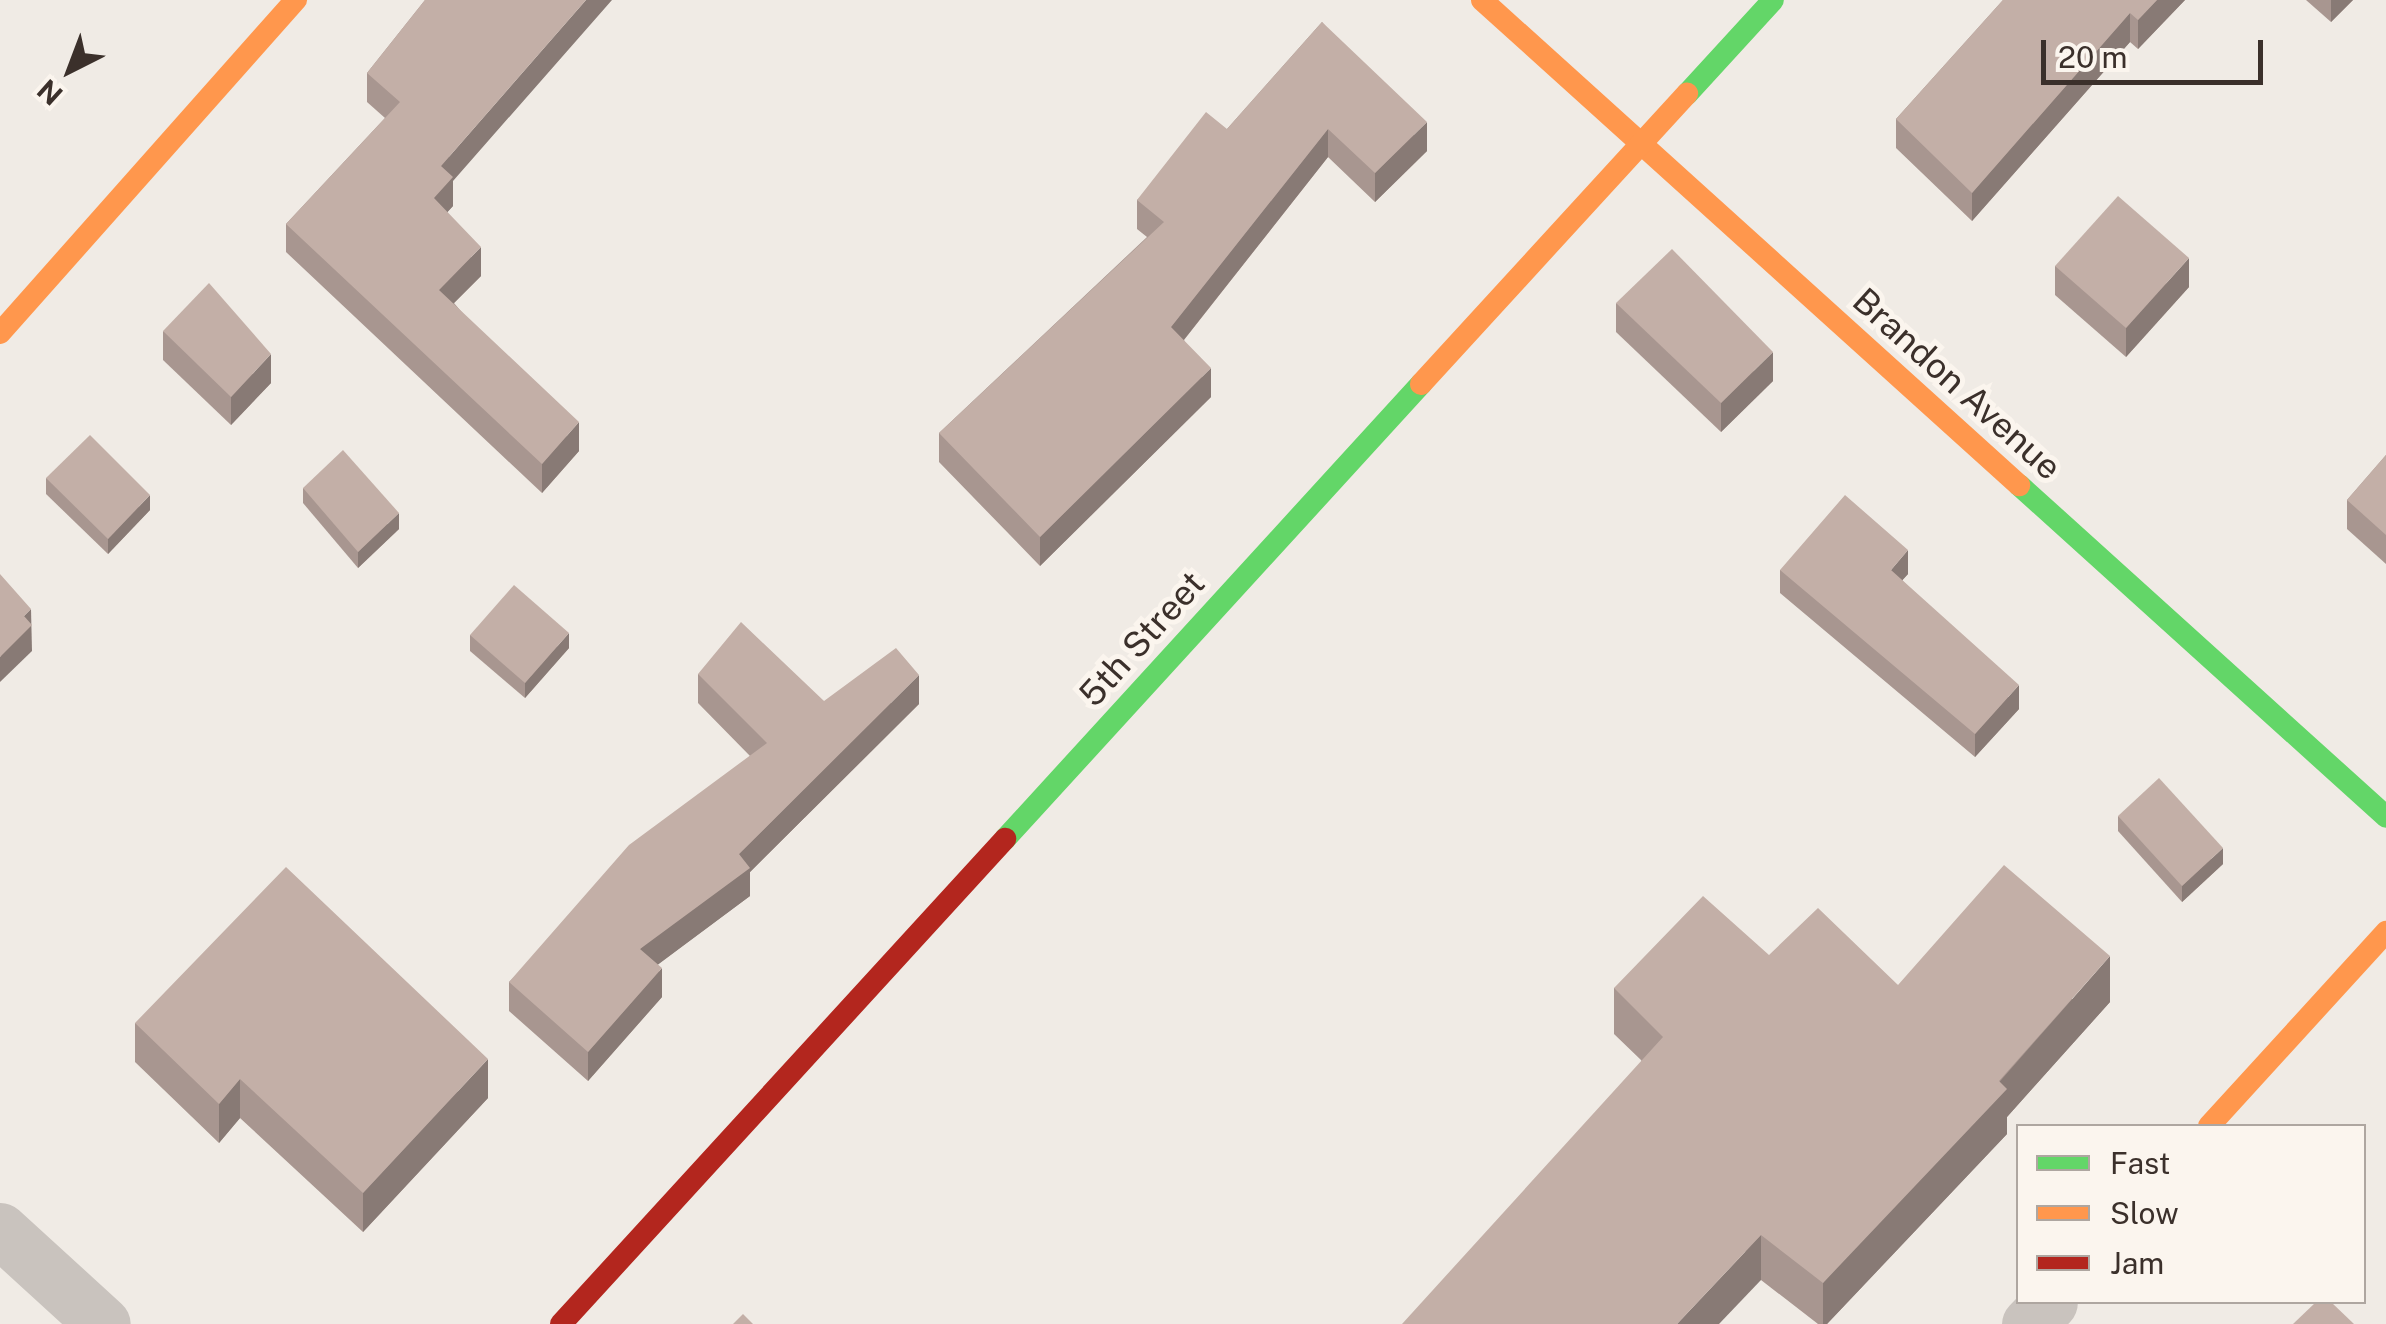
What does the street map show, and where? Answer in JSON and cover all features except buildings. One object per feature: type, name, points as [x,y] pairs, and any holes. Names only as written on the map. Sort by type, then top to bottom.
[{"type":"street","points":[[0,333],[296,0]]},
{"type":"street","name":"Brandon Avenue","points":[[1482,0],[2386,818]]},
{"type":"street","name":"5th Street","points":[[562,1324],[1773,0]]},
{"type":"street","points":[[2211,1124],[2386,932]]},
{"type":"street","points":[[0,1230],[104,1324]]},
{"type":"street","points":[[2029,1324],[2048,1304]]},
{"type":"traffic: fast","points":[[1687,94],[1773,0]]},
{"type":"traffic: fast","points":[[1005,839],[1421,384]]},
{"type":"traffic: fast","points":[[2019,485],[2386,817]]},
{"type":"traffic: slow","points":[[0,333],[296,0]]},
{"type":"traffic: slow","points":[[1482,0],[2019,485]]},
{"type":"traffic: slow","points":[[1421,384],[1687,94]]},
{"type":"traffic: slow","points":[[2211,1124],[2386,932]]},
{"type":"traffic: jam","points":[[561,1324],[1005,839]]}]
